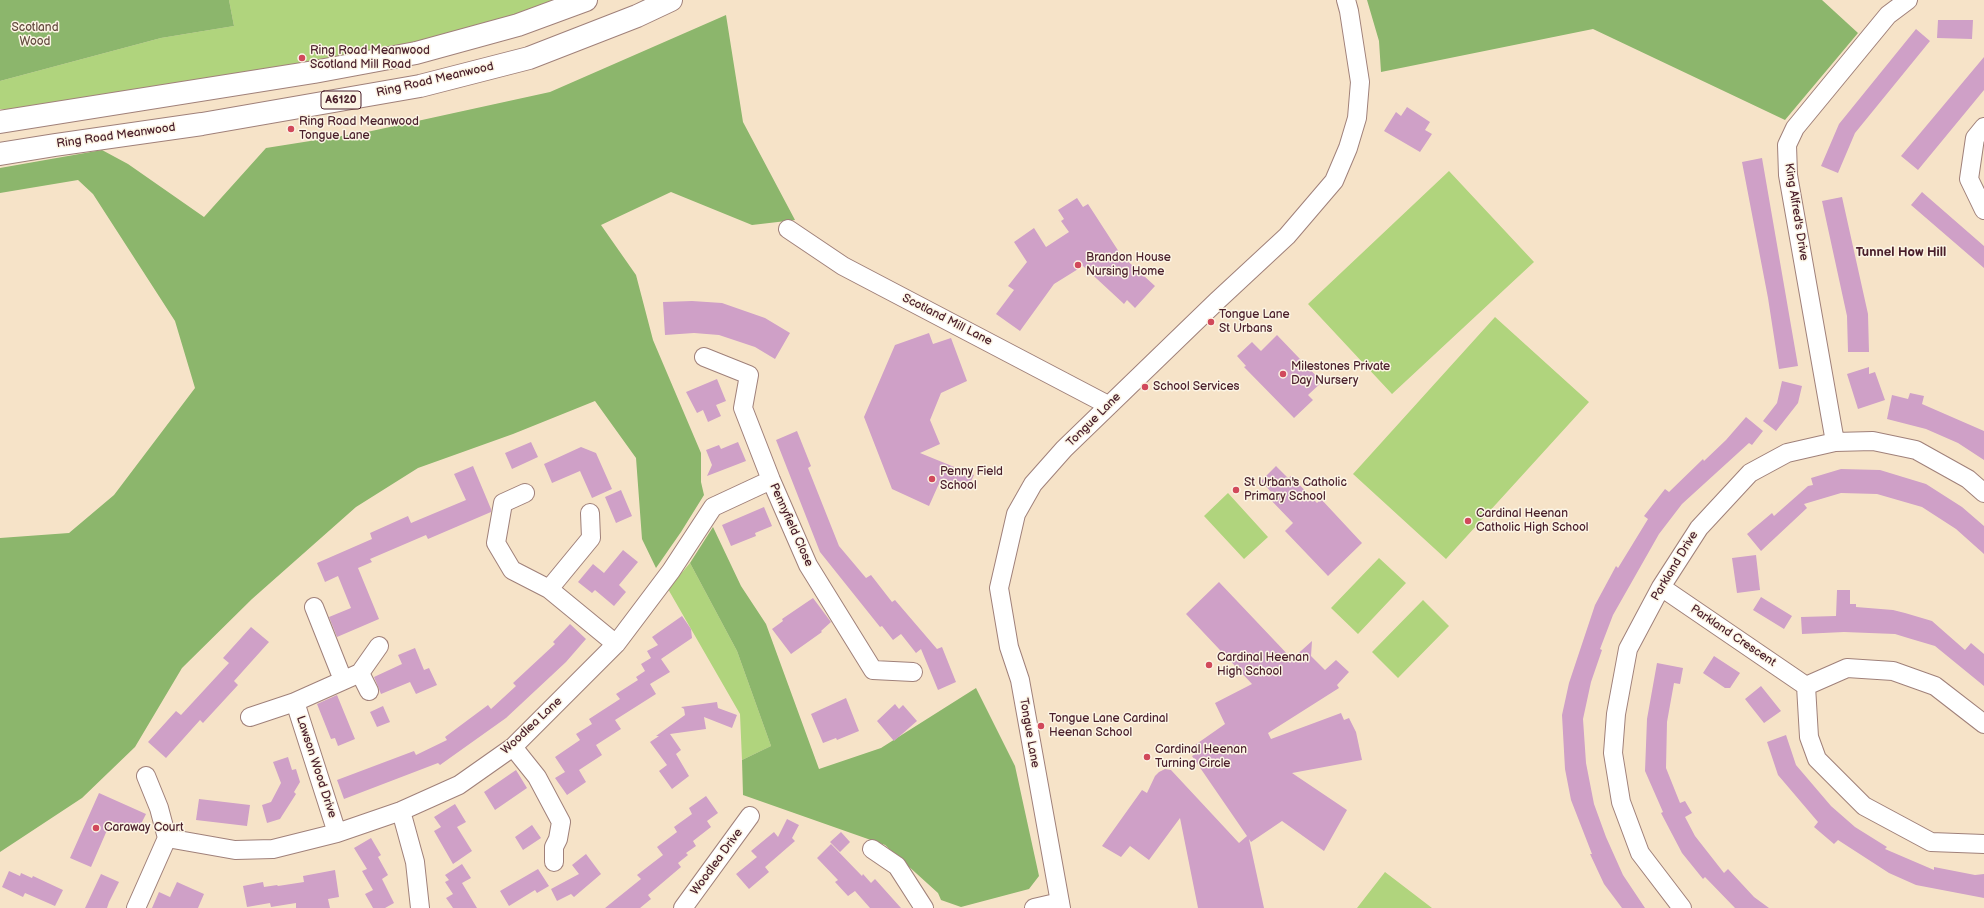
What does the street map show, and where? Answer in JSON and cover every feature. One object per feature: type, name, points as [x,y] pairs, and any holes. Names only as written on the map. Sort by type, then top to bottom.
[{"type":"highway","points":[[0,122],[314,72],[416,52],[518,25],[586,0]]},
{"type":"highway","name":"Ring Road Meanwood","points":[[0,154],[202,124],[420,86],[529,58],[637,16],[671,0]]},
{"type":"street","name":"Tongue Lane","points":[[1060,905],[1020,680],[1009,646],[998,588],[1016,514],[1033,484],[1064,449],[1108,405],[1288,236],[1334,181],[1348,148],[1357,118],[1360,82],[1350,11],[1346,0]]},
{"type":"street","name":"King Alfred's Drive","points":[[1835,442],[1788,175],[1787,145],[1795,128],[1888,15],[1908,0]]},
{"type":"street","points":[[1984,127],[1975,138],[1969,178],[1984,210]]},
{"type":"street","name":"Scotland Mill Lane","points":[[788,229],[843,266],[1108,405]]},
{"type":"street","name":"Pennyfield Close","points":[[704,357],[748,375],[743,408],[771,480],[808,564],[873,670],[914,672]]},
{"type":"street","name":"Parkland Drive","points":[[1682,908],[1640,853],[1621,802],[1613,753],[1616,714],[1628,649],[1661,587],[1699,528],[1750,473],[1787,453],[1835,442],[1873,441],[1916,450],[1968,479],[1984,493]]},
{"type":"street","name":"Woodlea Lane","points":[[167,838],[235,850],[273,849],[337,833],[401,811],[459,785],[513,747],[616,644],[671,571],[713,507],[771,480]]},
{"type":"street","points":[[525,493],[503,503],[496,543],[512,570],[549,589],[616,644]]},
{"type":"street","points":[[549,589],[591,538],[590,513]]},
{"type":"street","name":"Parkland Crescent","points":[[1661,587],[1806,686]]},
{"type":"street","points":[[314,607],[343,680]]},
{"type":"street","name":"Lawson Wood Drive","points":[[250,717],[295,702],[360,672],[379,646]]},
{"type":"street","points":[[1984,724],[1936,686],[1893,671],[1847,668],[1806,686],[1808,737],[1816,759],[1864,806],[1931,842],[1984,844]]},
{"type":"street","points":[[360,672],[369,691]]},
{"type":"street","name":"Lawson Wood Drive","points":[[295,702],[337,833]]},
{"type":"street","points":[[513,747],[537,777],[561,822],[558,839],[554,848],[554,862]]},
{"type":"street","points":[[136,908],[167,838],[159,808],[146,776]]},
{"type":"street","points":[[401,811],[415,862],[420,908]]},
{"type":"street","name":"Woodlea Drive","points":[[683,908],[750,816]]},
{"type":"street","points":[[872,850],[897,866],[924,908]]},
{"type":"street","points":[[1034,908],[1060,905]]},
{"type":"green space","name":"Scotland Wood","points":[[0,0],[229,0],[234,26],[161,38],[0,81]]},
{"type":"green space","points":[[229,0],[586,0],[518,25],[47,114],[0,109],[0,81],[161,38],[234,26]]},
{"type":"green space","points":[[1367,0],[1822,0],[1858,33],[1785,120],[1593,29],[1381,72],[1379,41]]},
{"type":"green space","points":[[726,15],[743,122],[795,220],[752,225],[671,192],[601,225],[636,275],[653,340],[701,453],[701,482],[704,495],[656,568],[642,539],[636,458],[595,401],[513,434],[418,468],[356,507],[252,599],[182,668],[135,747],[82,798],[0,852],[0,538],[69,533],[114,495],[195,388],[175,321],[93,194],[78,180],[0,193],[0,168],[102,150],[128,164],[204,217],[266,148],[367,132],[550,92]]},
{"type":"green space","points":[[1449,171],[1534,262],[1392,394],[1308,304]]},
{"type":"green space","points":[[1495,317],[1589,402],[1446,559],[1353,474]]},
{"type":"green space","points":[[1228,493],[1268,537],[1244,559],[1204,516]]},
{"type":"green space","points":[[713,527],[741,586],[766,624],[819,769],[881,748],[976,688],[1015,766],[1039,876],[1029,889],[961,907],[941,900],[938,893],[885,845],[743,795],[742,760],[771,746],[737,651],[690,563]]},
{"type":"green space","points":[[1379,558],[1406,583],[1358,634],[1331,608]]},
{"type":"green space","points":[[690,563],[737,651],[771,746],[742,760],[740,714],[668,589]]},
{"type":"green space","points":[[1423,600],[1449,626],[1398,678],[1372,652]]},
{"type":"green space","points":[[1385,872],[1432,908],[1357,908]]},
{"type":"building","points":[[1938,20],[1973,20],[1972,39],[1937,38]]},
{"type":"building","points":[[1916,29],[1930,41],[1855,133],[1838,173],[1821,166],[1839,124]]},
{"type":"building","points":[[1984,57],[1984,90],[1918,170],[1901,156]]},
{"type":"building","points":[[1407,107],[1430,122],[1425,130],[1432,134],[1420,152],[1384,131],[1396,112],[1401,116]]},
{"type":"building","points":[[1762,158],[1798,366],[1779,369],[1768,298],[1742,162]]},
{"type":"building","points":[[1922,192],[1984,246],[1984,268],[1911,205]]},
{"type":"building","points":[[1842,197],[1868,314],[1869,352],[1848,352],[1847,316],[1822,201]]},
{"type":"building","name":"Brandon House Nursing Home","points":[[1077,198],[1083,207],[1088,204],[1121,255],[1155,286],[1135,308],[1127,300],[1124,304],[1083,266],[1054,284],[1020,331],[996,314],[1014,290],[1008,286],[1027,262],[1014,242],[1034,228],[1046,247],[1069,232],[1061,221],[1064,219],[1058,210]]},
{"type":"building","points":[[692,301],[722,303],[765,318],[790,333],[775,359],[755,347],[719,335],[694,333],[665,335],[663,302]]},
{"type":"building","points":[[929,333],[933,344],[951,338],[967,381],[941,393],[930,420],[940,444],[920,453],[974,475],[967,490],[941,479],[929,506],[892,489],[864,417],[895,345]]},
{"type":"building","name":"Milestones Private Day Nursery","points":[[1277,335],[1322,382],[1308,395],[1313,400],[1294,418],[1244,367],[1246,366],[1237,356],[1252,342],[1261,351]]},
{"type":"building","points":[[1869,367],[1869,374],[1875,372],[1885,400],[1858,409],[1847,374]]},
{"type":"building","points":[[717,379],[726,401],[716,405],[721,416],[708,422],[703,410],[697,413],[686,392]]},
{"type":"building","points":[[1782,381],[1802,386],[1798,403],[1776,431],[1763,421],[1777,403]]},
{"type":"building","points":[[1910,393],[1924,396],[1922,404],[1984,431],[1984,460],[1958,443],[1926,429],[1887,419],[1892,395],[1908,399]]},
{"type":"building","points":[[1746,417],[1763,431],[1752,445],[1749,443],[1682,504],[1659,534],[1613,615],[1600,649],[1602,650],[1591,682],[1583,719],[1586,763],[1594,804],[1606,837],[1623,875],[1645,908],[1622,908],[1604,884],[1590,854],[1592,854],[1571,800],[1565,769],[1562,715],[1569,683],[1595,605],[1616,566],[1618,568],[1648,519],[1644,516],[1665,489],[1669,492],[1703,459],[1704,461],[1726,440]]},
{"type":"building","points":[[797,431],[811,466],[808,468],[839,546],[866,578],[871,575],[892,602],[895,600],[937,649],[942,647],[956,682],[938,690],[921,649],[916,653],[901,634],[893,640],[882,626],[880,627],[820,552],[776,440]]},
{"type":"building","points":[[531,442],[538,457],[512,469],[505,453]]},
{"type":"building","points":[[738,442],[746,461],[707,476],[712,465],[706,450],[719,445],[721,449]]},
{"type":"building","points":[[581,447],[596,453],[612,489],[592,498],[580,471],[552,483],[544,464]]},
{"type":"building","points":[[473,466],[491,512],[428,539],[426,535],[370,559],[372,562],[358,568],[379,619],[337,637],[329,617],[351,608],[338,576],[325,582],[317,563],[372,539],[370,533],[408,516],[411,523],[466,500],[454,474]]},
{"type":"building","points":[[1276,466],[1288,478],[1291,476],[1317,503],[1321,499],[1362,543],[1328,576],[1285,531],[1293,523],[1268,497],[1272,493],[1261,481]]},
{"type":"building","points":[[1841,469],[1880,470],[1926,484],[1962,507],[1984,526],[1984,554],[1956,529],[1922,507],[1877,494],[1841,493],[1804,504],[1807,508],[1761,551],[1747,534],[1772,513],[1774,516],[1808,486],[1813,485],[1811,478]]},
{"type":"building","points":[[621,490],[632,516],[616,523],[605,497]]},
{"type":"building","points":[[764,507],[772,526],[755,533],[756,536],[731,546],[722,525]]},
{"type":"building","points":[[623,550],[638,562],[619,585],[626,592],[614,606],[595,590],[592,593],[578,582],[593,564],[604,573]]},
{"type":"building","points":[[1756,555],[1760,590],[1737,593],[1732,558]]},
{"type":"building","points":[[1219,582],[1292,659],[1312,641],[1311,656],[1325,670],[1336,660],[1349,672],[1337,685],[1339,688],[1268,733],[1271,739],[1341,713],[1344,720],[1349,718],[1356,732],[1362,760],[1292,773],[1347,810],[1324,851],[1282,821],[1251,842],[1249,839],[1264,908],[1198,908],[1180,818],[1149,860],[1130,846],[1121,857],[1102,846],[1142,790],[1147,793],[1155,776],[1165,769],[1171,770],[1239,843],[1247,836],[1192,756],[1199,752],[1195,745],[1225,724],[1215,703],[1252,684],[1186,614]]},
{"type":"building","points":[[1837,590],[1850,590],[1850,604],[1856,604],[1856,607],[1893,610],[1932,621],[1965,650],[1971,643],[1984,654],[1984,686],[1935,646],[1895,634],[1844,632],[1802,634],[1801,617],[1836,616]]},
{"type":"building","points":[[1761,597],[1792,616],[1784,629],[1753,610]]},
{"type":"building","points":[[813,598],[831,622],[821,631],[822,632],[791,654],[772,629],[783,621],[782,619]]},
{"type":"building","points":[[682,616],[691,629],[692,638],[661,659],[670,672],[650,684],[656,694],[615,720],[621,729],[596,745],[602,755],[579,770],[586,782],[567,795],[555,778],[565,772],[555,757],[580,740],[576,734],[592,724],[589,719],[620,699],[616,694],[638,680],[636,677],[645,671],[641,664],[651,658],[647,651],[658,645],[652,637]]},
{"type":"building","points":[[570,624],[586,639],[566,662],[506,718],[440,765],[438,763],[344,799],[337,780],[414,751],[416,755],[447,740],[445,737],[488,705],[491,709],[516,686],[513,683],[555,644],[553,642]]},
{"type":"building","points":[[251,627],[269,642],[234,681],[238,685],[203,723],[200,720],[166,758],[148,742],[176,711],[181,715],[229,663],[223,658]]},
{"type":"building","points":[[415,648],[424,670],[429,668],[437,685],[416,694],[410,682],[381,694],[374,677],[402,664],[398,655]]},
{"type":"building","points":[[1714,656],[1740,673],[1730,688],[1725,688],[1703,673]]},
{"type":"building","points":[[1657,663],[1683,668],[1680,684],[1674,683],[1667,722],[1666,768],[1680,803],[1685,801],[1692,813],[1685,817],[1695,836],[1724,873],[1728,869],[1754,897],[1769,908],[1735,908],[1705,877],[1703,879],[1682,853],[1661,813],[1663,812],[1645,771],[1647,719]]},
{"type":"building","points":[[1761,686],[1781,711],[1764,723],[1745,699]]},
{"type":"building","points":[[337,695],[355,739],[338,746],[335,738],[331,739],[317,704]]},
{"type":"building","points":[[846,698],[859,731],[837,740],[836,738],[823,743],[811,714]]},
{"type":"building","points":[[717,702],[718,708],[737,715],[732,728],[704,717],[706,729],[670,734],[681,750],[676,754],[689,776],[672,789],[659,771],[667,765],[650,742],[685,715],[684,709],[681,707]]},
{"type":"building","points":[[895,704],[899,709],[903,705],[917,721],[894,741],[877,721]]},
{"type":"building","points":[[383,706],[390,722],[377,727],[370,712]]},
{"type":"building","points":[[1786,735],[1796,765],[1831,806],[1855,827],[1887,847],[1885,849],[1934,870],[1934,867],[1975,875],[1984,874],[1984,898],[1916,885],[1889,873],[1838,840],[1834,844],[1814,827],[1818,822],[1778,775],[1767,742]]},
{"type":"building","points":[[288,757],[292,770],[296,769],[300,782],[294,792],[296,794],[280,819],[267,823],[262,805],[271,802],[281,783],[273,762]]},
{"type":"building","points":[[516,770],[527,788],[495,810],[484,792]]},
{"type":"building","name":"Caraway Court","points":[[99,793],[146,814],[137,832],[111,821],[91,867],[70,858]]},
{"type":"building","points":[[706,796],[718,813],[707,821],[711,827],[693,841],[696,846],[686,853],[688,855],[678,863],[681,867],[648,895],[651,899],[640,908],[605,908],[641,879],[637,875],[663,855],[657,847],[677,832],[674,827],[692,814],[689,808]]},
{"type":"building","points":[[199,799],[250,805],[247,826],[196,820]]},
{"type":"building","points":[[455,804],[466,822],[457,827],[472,851],[453,864],[434,831],[441,827],[434,817]]},
{"type":"building","points":[[787,819],[799,825],[792,838],[795,841],[765,867],[769,872],[749,889],[736,874],[757,857],[751,851],[774,832],[778,837]]},
{"type":"building","points":[[532,825],[541,838],[523,850],[515,837]]},
{"type":"building","points":[[841,832],[850,842],[840,852],[830,842]]},
{"type":"building","points":[[371,838],[381,855],[378,857],[388,875],[382,879],[394,903],[385,908],[373,908],[365,894],[373,890],[362,871],[367,869],[354,848]]},
{"type":"building","points":[[831,844],[862,876],[863,874],[871,883],[875,879],[901,908],[870,908],[855,891],[848,896],[835,882],[838,880],[817,858]]},
{"type":"building","points":[[586,854],[601,874],[574,897],[571,894],[557,901],[551,889],[579,874],[572,865]]},
{"type":"building","points":[[462,864],[471,878],[462,883],[477,908],[453,908],[446,898],[453,894],[445,882],[449,880],[445,875]]},
{"type":"building","points":[[538,869],[549,886],[537,893],[535,890],[509,906],[500,891]]},
{"type":"building","points":[[335,870],[339,897],[328,899],[330,908],[296,908],[296,903],[271,907],[270,903],[247,907],[243,886],[263,882],[264,887],[304,882],[303,876]]},
{"type":"building","points":[[9,871],[20,876],[21,873],[32,878],[33,876],[63,890],[55,906],[25,893],[23,897],[2,887]]},
{"type":"building","points":[[101,874],[119,882],[107,908],[85,908]]},
{"type":"building","points":[[177,882],[204,894],[198,908],[152,908],[159,892],[170,897]]},
{"type":"place","name":"Ring Road Meanwood Scotland Mill Road","points":[[302,58]]},
{"type":"place","name":"Ring Road Meanwood Tongue Lane","points":[[291,129]]},
{"type":"place","name":"Brandon House Nursing Home","points":[[1078,265]]},
{"type":"place","name":"Tongue Lane St Urbans","points":[[1211,322]]},
{"type":"place","name":"Milestones Private Day Nursery","points":[[1283,374]]},
{"type":"place","name":"School Services","points":[[1145,387]]},
{"type":"place","name":"Penny Field School","points":[[932,479]]},
{"type":"place","name":"St Urban's Catholic Primary School","points":[[1236,490]]},
{"type":"place","name":"Cardinal Heenan Catholic High School","points":[[1468,521]]},
{"type":"place","name":"Cardinal Heenan High School","points":[[1209,665]]},
{"type":"place","name":"Tongue Lane Cardinal Heenan School","points":[[1041,726]]},
{"type":"place","name":"Cardinal Heenan Turning Circle","points":[[1147,757]]},
{"type":"place","name":"Caraway Court","points":[[96,828]]},
{"type":"district","name":"Tunnel How Hill","points":[[1901,253]]}]
